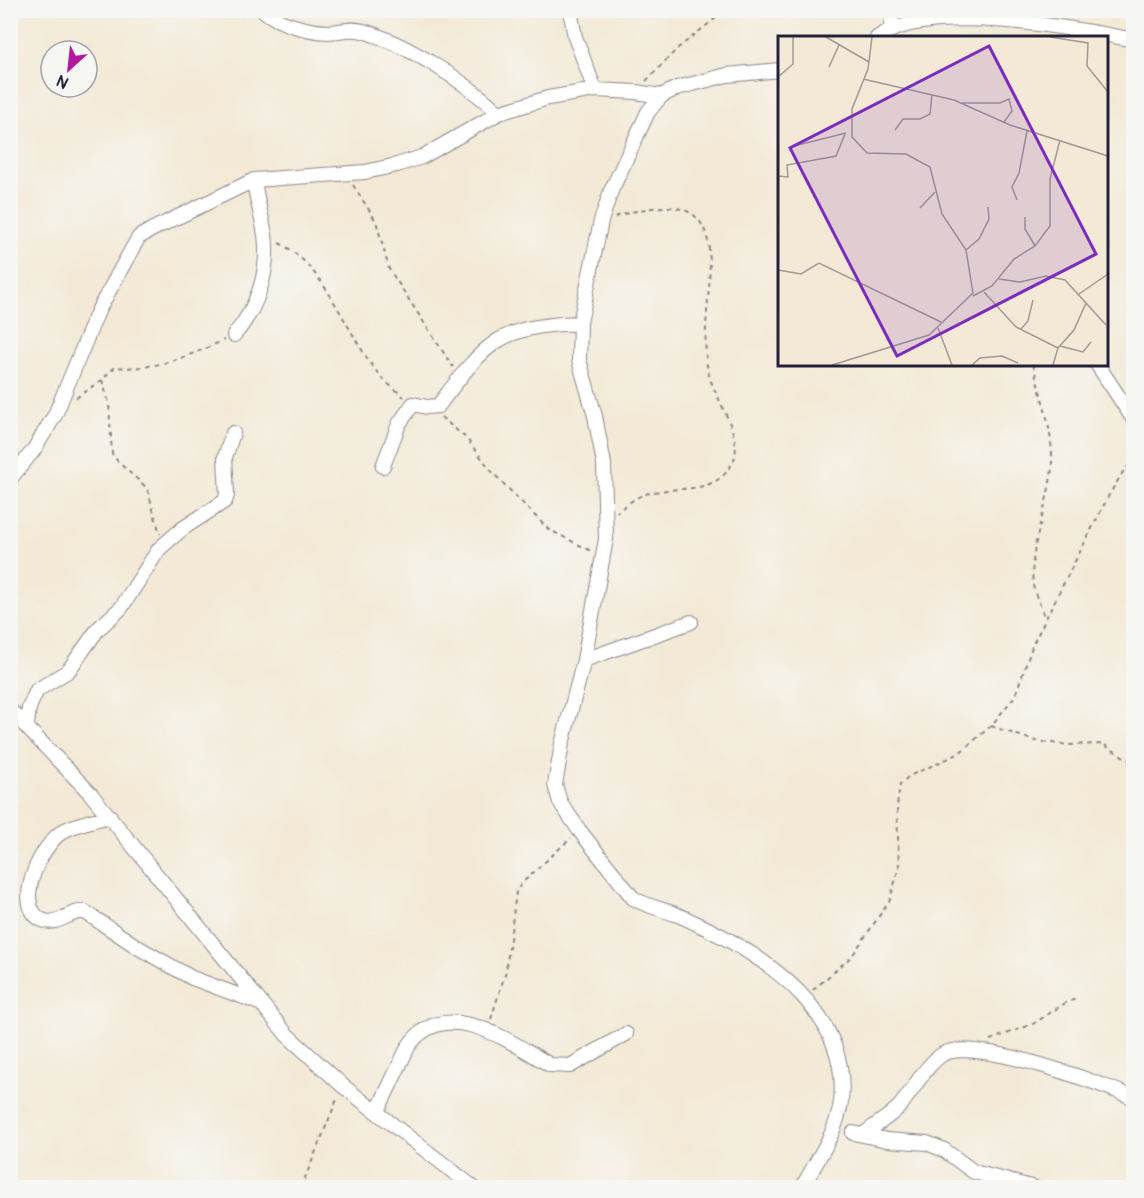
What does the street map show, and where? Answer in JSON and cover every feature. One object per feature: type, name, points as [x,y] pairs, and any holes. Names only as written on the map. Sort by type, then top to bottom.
[{"type":"street","points":[[263,10],[276,20],[329,32],[347,28],[411,50],[456,81],[477,92],[499,113]]},
{"type":"street","points":[[570,10],[575,37],[595,90]]},
{"type":"street","points":[[891,28],[892,10]]},
{"type":"street","points":[[880,36],[891,28],[947,20],[991,20],[1080,30],[1134,40]]},
{"type":"street","points":[[778,70],[727,75],[677,88],[661,96],[644,121],[611,191],[601,221],[580,323],[579,360],[600,438],[605,518],[603,557],[584,660],[562,744],[555,785],[560,802],[579,830],[633,898],[641,904],[678,915],[720,936],[780,974],[806,996],[827,1028],[835,1048],[840,1071],[841,1102],[826,1144],[802,1188]]},
{"type":"street","points":[[10,479],[33,451],[55,415],[98,311],[139,237],[177,216],[254,180],[383,170],[422,157],[499,113],[548,98],[595,90],[661,96]]},
{"type":"street","points":[[234,336],[247,318],[263,279],[265,236],[254,180]]},
{"type":"street","points":[[383,466],[399,424],[413,404],[427,407],[438,406],[471,363],[510,333],[554,324],[580,323]]},
{"type":"street","points":[[1098,366],[1134,420]]},
{"type":"street","points":[[27,725],[29,708],[38,690],[68,671],[98,629],[121,608],[163,545],[182,529],[225,501],[227,495],[225,457],[232,434]]},
{"type":"street","points":[[584,660],[691,622]]},
{"type":"street","points":[[10,710],[27,725],[110,816],[287,1035],[343,1086],[474,1188]]},
{"type":"street","points":[[110,816],[64,830],[45,850],[29,892],[34,912],[43,921],[51,922],[76,911],[86,912],[139,948],[192,978],[262,1004]]},
{"type":"street","points":[[377,1112],[413,1039],[428,1028],[444,1023],[488,1028],[550,1065],[561,1068],[570,1066],[626,1034]]},
{"type":"street","points":[[1035,1188],[974,1172],[961,1165],[944,1150],[927,1143],[858,1134],[890,1116],[944,1054],[972,1050],[1053,1068],[1134,1098]]},
{"type":"path","points":[[636,92],[678,48],[726,10]]},
{"type":"path","points":[[344,174],[376,221],[389,269],[460,377]]},
{"type":"path","points":[[601,221],[630,213],[677,207],[693,215],[708,235],[711,268],[706,348],[708,372],[729,420],[734,459],[725,474],[709,486],[643,495],[605,518]]},
{"type":"path","points":[[265,236],[289,247],[309,267],[383,379],[413,404]]},
{"type":"path","points":[[73,401],[102,380],[115,367],[141,368],[161,364],[234,336]]},
{"type":"path","points":[[1034,366],[1050,423],[1052,456],[1051,478],[1033,566],[1033,587],[1045,620]]},
{"type":"path","points":[[102,380],[109,403],[112,454],[147,488],[163,545]]},
{"type":"path","points":[[438,406],[438,413],[447,424],[466,438],[494,474],[548,529],[603,557]]},
{"type":"path","points":[[806,996],[852,956],[890,900],[899,867],[897,807],[900,784],[909,776],[958,754],[991,726],[1015,696],[1033,644],[1045,620],[1109,495],[1123,472],[1134,460]]},
{"type":"path","points":[[991,726],[1035,741],[1068,745],[1103,744],[1129,760],[1134,779]]},
{"type":"path","points":[[488,1028],[506,971],[516,892],[520,884],[579,830]]},
{"type":"path","points":[[972,1050],[987,1041],[1033,1024],[1067,1002],[1079,998]]},
{"type":"path","points":[[301,1188],[343,1086]]}]
